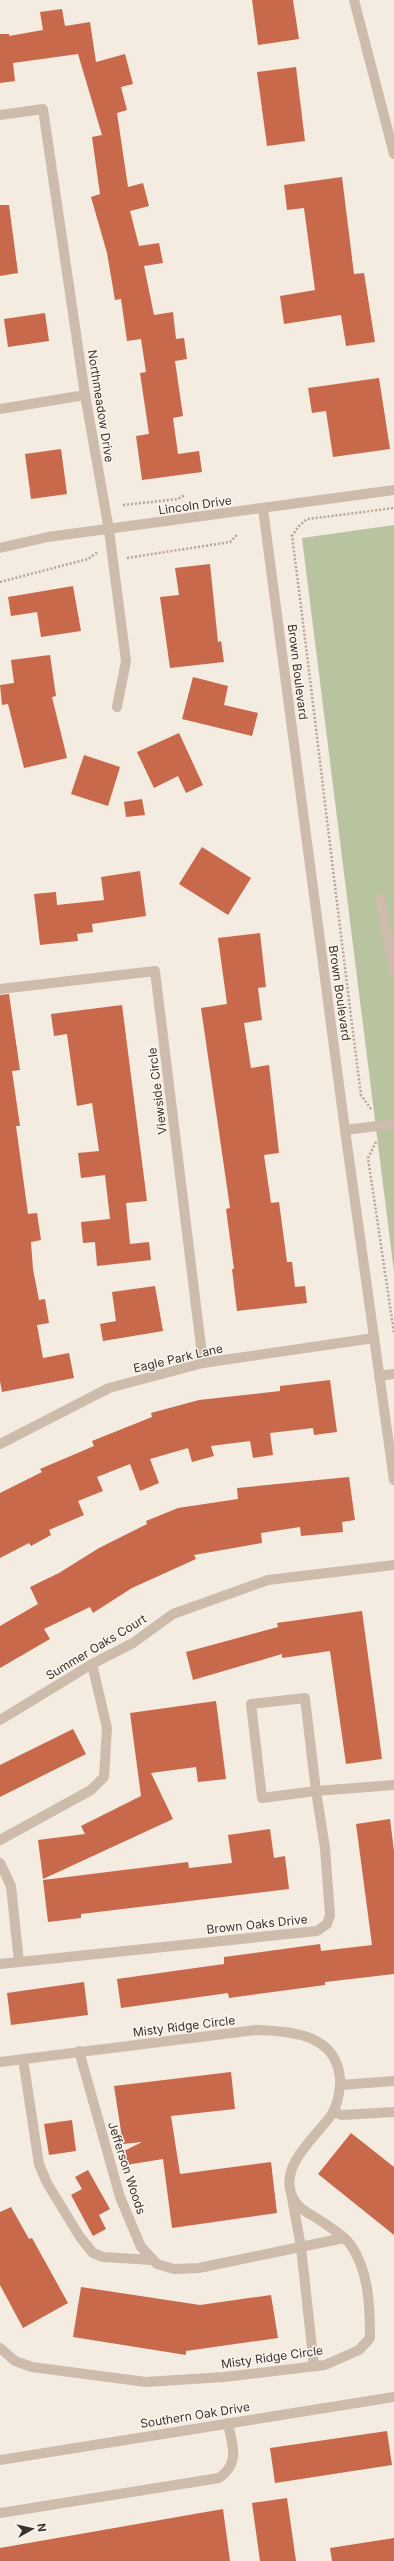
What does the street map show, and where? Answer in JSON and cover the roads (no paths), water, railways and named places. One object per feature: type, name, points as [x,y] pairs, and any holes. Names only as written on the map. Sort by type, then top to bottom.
[{"type":"street","points":[[354,0],[394,154]]},
{"type":"street","name":"Northmeadow Drive","points":[[0,115],[43,109],[85,395],[109,530],[126,661],[117,707]]},
{"type":"street","points":[[0,409],[85,395]]},
{"type":"street","name":"Lincoln Drive","points":[[0,548],[48,537],[109,530],[394,490]]},
{"type":"street","name":"Brown Boulevard","points":[[263,509],[345,1130],[394,1480]]},
{"type":"street","points":[[380,899],[394,970]]},
{"type":"street","name":"Viewside Circle","points":[[0,989],[155,971],[203,1363]]},
{"type":"street","points":[[345,1130],[394,1124]]},
{"type":"street","name":"Eagle Park Lane","points":[[0,1444],[109,1388],[203,1363],[374,1338]]},
{"type":"street","points":[[380,1376],[394,1374]]},
{"type":"street","name":"Summer Oaks Court","points":[[0,1720],[92,1664],[133,1643],[173,1614],[268,1580],[394,1565]]},
{"type":"street","points":[[0,1840],[91,1790],[104,1777],[107,1728],[92,1664]]},
{"type":"street","points":[[316,1791],[306,1698],[250,1704],[262,1798],[316,1791],[394,1785]]},
{"type":"street","name":"Brown Oaks Drive","points":[[0,1964],[317,1931],[327,1924],[330,1915],[325,1848],[316,1791]]},
{"type":"street","points":[[0,1863],[11,1886],[19,1962]]},
{"type":"street","name":"Misty Ridge Circle","points":[[0,2062],[256,2030],[297,2032],[330,2050],[339,2067],[340,2085],[333,2112],[293,2166],[288,2181],[292,2198],[302,2210],[344,2238],[350,2244],[359,2263],[370,2296],[370,2338],[359,2350],[325,2364],[314,2366],[224,2377],[146,2382],[32,2366],[15,2361],[0,2348]]},
{"type":"street","name":"Jefferson Woods","points":[[79,2051],[120,2197],[141,2247],[157,2264],[174,2269],[200,2268],[344,2238]]},
{"type":"street","points":[[23,2059],[39,2164],[47,2183],[80,2237],[93,2253],[103,2257],[153,2260]]},
{"type":"street","points":[[340,2085],[394,2081]]},
{"type":"street","points":[[333,2112],[342,2115],[394,2112]]},
{"type":"street","points":[[292,2198],[301,2247],[314,2366]]},
{"type":"street","name":"Southern Oak Drive","points":[[0,2460],[394,2397]]},
{"type":"street","points":[[0,2513],[219,2478],[229,2470],[234,2457],[228,2423]]}]
